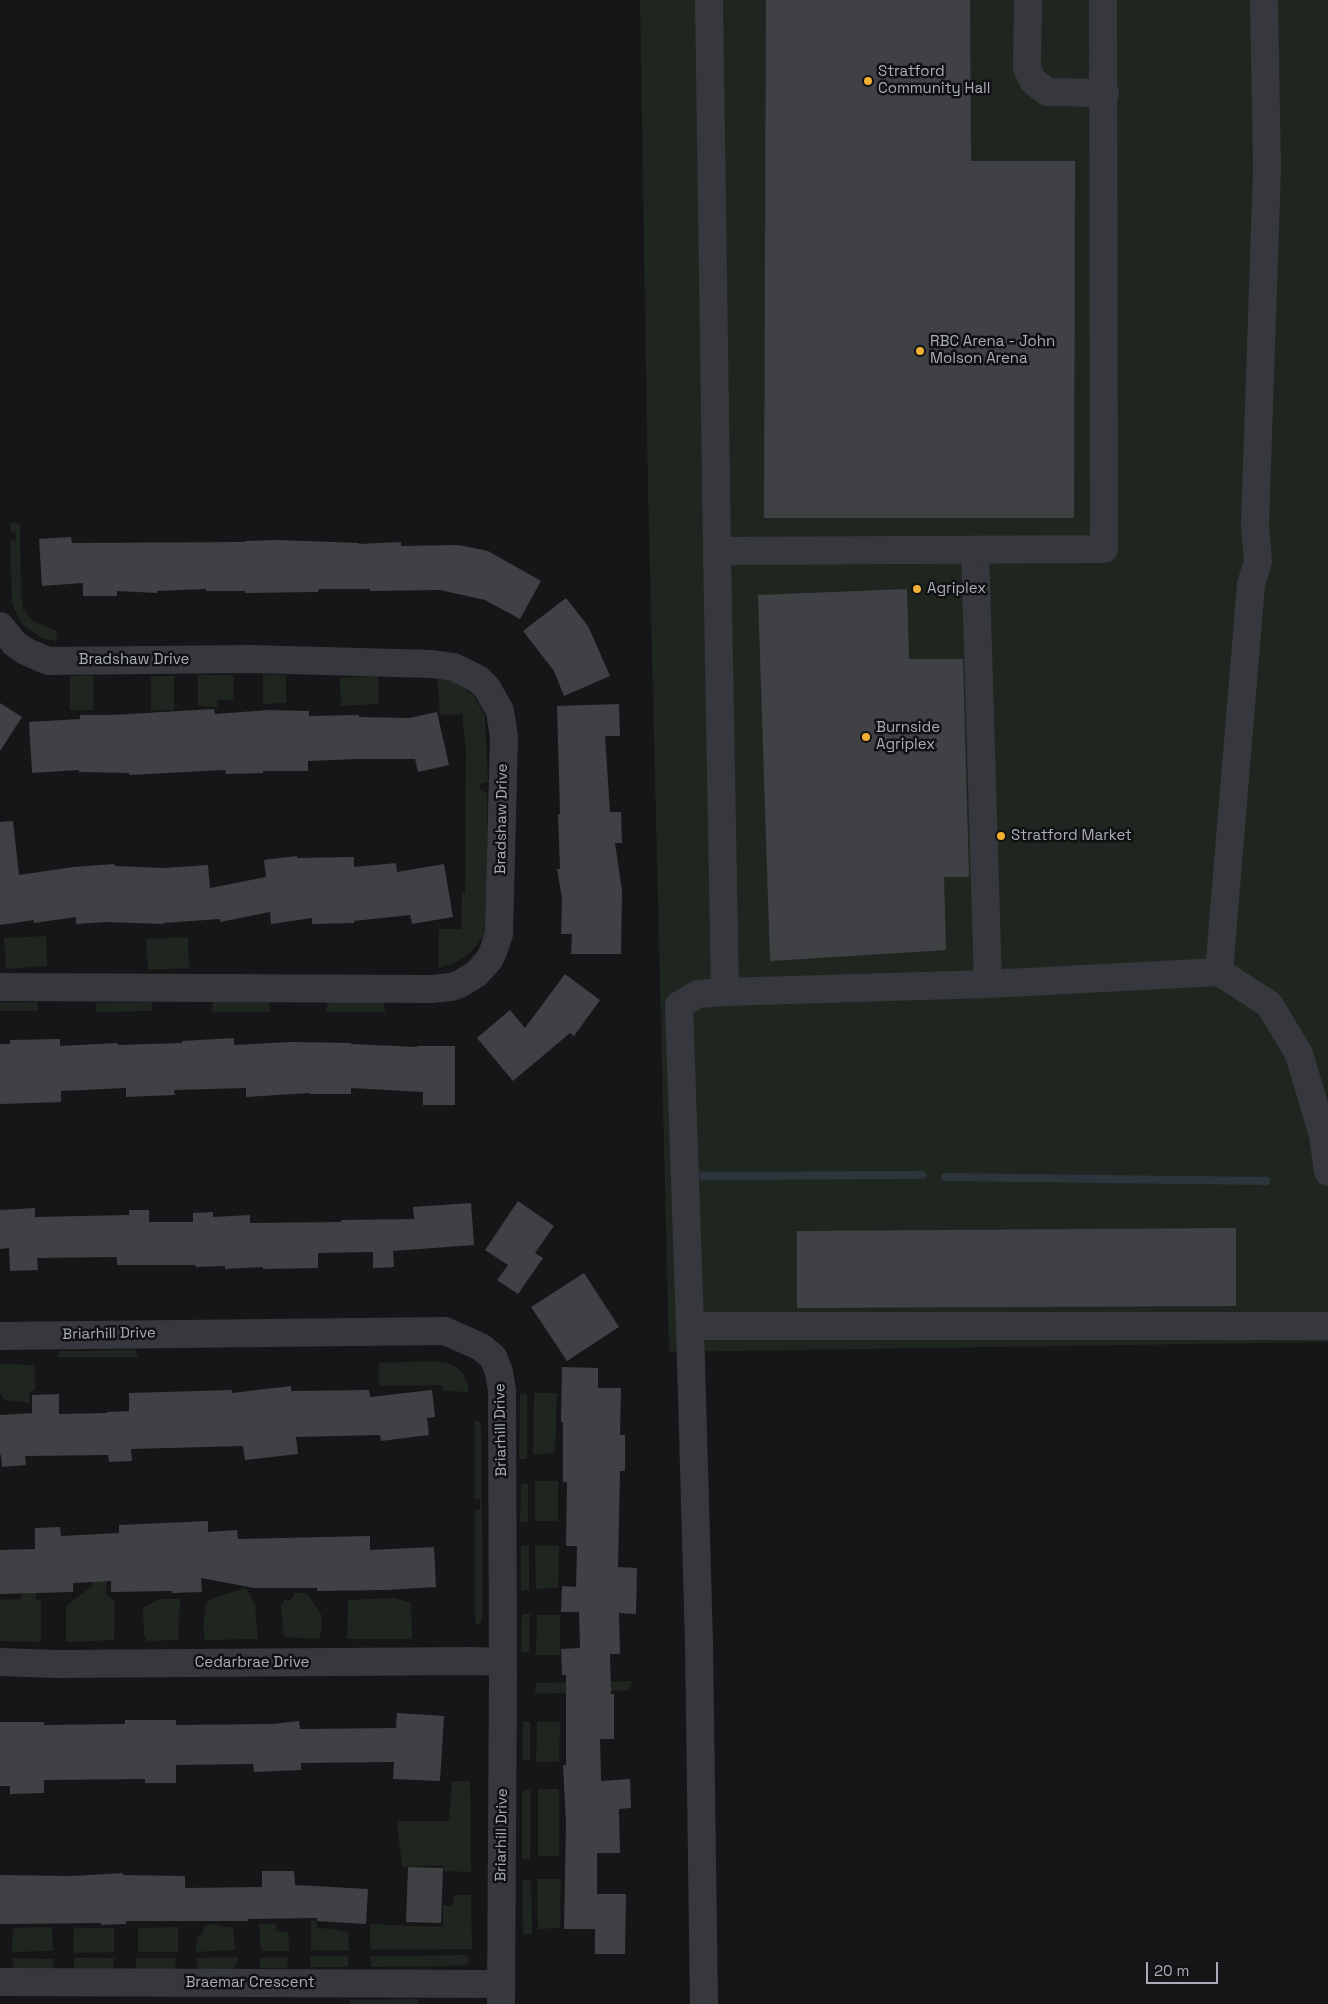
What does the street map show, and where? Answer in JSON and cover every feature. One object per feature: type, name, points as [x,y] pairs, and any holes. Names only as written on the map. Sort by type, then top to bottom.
[{"type":"street","points":[[709,0],[725,992]]},
{"type":"street","points":[[1028,0],[1028,68],[1033,81],[1047,92],[1104,93]]},
{"type":"street","points":[[717,551],[1104,549],[1103,0]]},
{"type":"street","points":[[1219,972],[1251,584],[1258,562],[1255,524],[1266,169],[1264,0]]},
{"type":"street","points":[[976,550],[988,984]]},
{"type":"street","name":"Bradshaw Drive","points":[[0,626],[14,643],[25,651],[48,661],[251,659],[432,664],[454,667],[478,679],[491,694],[500,711],[504,737],[498,934],[489,960],[476,974],[460,984],[451,988],[431,990],[0,987]]},
{"type":"street","points":[[704,2004],[699,1644],[679,1005],[698,994],[725,992],[988,984],[1219,972],[1268,1004],[1298,1054],[1323,1135],[1328,1172]]},
{"type":"street","points":[[690,1326],[1328,1326]]},
{"type":"street","name":"Briarhill Drive","points":[[0,1336],[445,1331],[482,1347],[493,1357],[499,1372],[502,1391],[501,1994]]},
{"type":"street","name":"Cedarbrae Drive","points":[[0,1662],[56,1664],[503,1662]]},
{"type":"street","name":"Braemar Crescent","points":[[0,1982],[501,1994]]},
{"type":"shaded area","points":[[640,0],[1328,0],[1328,1342],[669,1352],[648,490]]},
{"type":"shaded area","points":[[10,523],[20,524],[21,596],[23,607],[29,617],[35,622],[57,631],[56,641],[42,638],[25,627],[12,603],[10,541],[16,540],[16,533],[11,532]]},
{"type":"shaded area","points":[[93,675],[94,710],[70,710],[70,676]]},
{"type":"shaded area","points":[[198,675],[234,675],[233,700],[217,700],[217,707],[198,706]]},
{"type":"shaded area","points":[[263,675],[286,675],[286,703],[263,704]]},
{"type":"shaded area","points":[[437,675],[457,681],[474,696],[485,716],[488,782],[480,784],[480,790],[487,793],[488,920],[484,936],[471,952],[457,962],[438,968],[439,929],[461,929],[462,894],[465,893],[466,749],[462,714],[440,715]]},
{"type":"shaded area","points":[[151,676],[174,676],[174,710],[151,710]]},
{"type":"shaded area","points":[[378,676],[379,704],[341,706],[340,678]]},
{"type":"shaded area","points":[[46,936],[47,966],[6,969],[4,938]]},
{"type":"shaded area","points":[[188,937],[189,968],[148,970],[146,939]]},
{"type":"shaded area","points":[[0,1002],[38,1002],[38,1011],[0,1011]]},
{"type":"shaded area","points":[[152,1002],[153,1011],[96,1012],[96,1003]]},
{"type":"shaded area","points":[[213,1002],[269,1002],[270,1012],[212,1012]]},
{"type":"shaded area","points":[[328,1002],[384,1002],[385,1012],[326,1012]]},
{"type":"shaded area","points":[[135,1350],[138,1357],[57,1357],[60,1351]]},
{"type":"shaded area","points":[[435,1361],[451,1364],[462,1372],[468,1385],[468,1392],[444,1391],[441,1385],[379,1386],[379,1363]]},
{"type":"shaded area","points":[[0,1364],[35,1365],[35,1389],[29,1393],[30,1403],[5,1400],[0,1393]]},
{"type":"shaded area","points":[[534,1393],[557,1393],[555,1452],[533,1455]]},
{"type":"shaded area","points":[[520,1394],[527,1395],[527,1459],[519,1459]]},
{"type":"shaded area","points":[[475,1420],[481,1422],[483,1614],[480,1625],[476,1624],[475,1615],[475,1510],[480,1509],[480,1499],[475,1499]]},
{"type":"shaded area","points":[[535,1481],[558,1481],[558,1521],[535,1521]]},
{"type":"shaded area","points":[[521,1484],[528,1484],[528,1522],[520,1522]]},
{"type":"shaded area","points":[[89,1540],[108,1566],[106,1594],[115,1602],[114,1640],[66,1642],[66,1606],[92,1586]]},
{"type":"shaded area","points":[[535,1545],[559,1546],[558,1588],[536,1589]]},
{"type":"shaded area","points":[[521,1546],[529,1546],[529,1590],[521,1591]]},
{"type":"shaded area","points":[[34,1549],[36,1600],[41,1600],[41,1642],[0,1641],[0,1600],[21,1599]]},
{"type":"shaded area","points":[[246,1588],[255,1604],[258,1639],[205,1640],[203,1627],[206,1603],[215,1597]]},
{"type":"shaded area","points":[[295,1593],[307,1593],[321,1614],[322,1628],[319,1639],[284,1637],[281,1605],[285,1600],[290,1601]]},
{"type":"shaded area","points":[[394,1598],[411,1603],[412,1639],[347,1639],[348,1600]]},
{"type":"shaded area","points":[[159,1599],[180,1599],[178,1640],[147,1641],[144,1635],[143,1608]]},
{"type":"shaded area","points":[[522,1614],[530,1614],[529,1652],[521,1652]]},
{"type":"shaded area","points":[[537,1615],[560,1615],[560,1655],[536,1655]]},
{"type":"shaded area","points":[[632,1681],[629,1690],[535,1694],[536,1683]]},
{"type":"shaded area","points":[[523,1721],[530,1722],[530,1760],[522,1760]]},
{"type":"shaded area","points":[[537,1722],[560,1722],[559,1762],[536,1762]]},
{"type":"shaded area","points":[[452,1781],[470,1781],[471,1872],[444,1871],[443,1865],[402,1867],[397,1821],[449,1821]]},
{"type":"shaded area","points":[[531,1788],[530,1859],[522,1859],[522,1792]]},
{"type":"shaded area","points":[[538,1789],[559,1789],[559,1856],[538,1856]]},
{"type":"shaded area","points":[[537,1879],[561,1879],[560,1928],[538,1929]]},
{"type":"shaded area","points":[[522,1880],[531,1880],[532,1935],[523,1934]]},
{"type":"shaded area","points":[[454,1895],[471,1895],[472,1949],[370,1950],[370,1924],[443,1927],[443,1905],[453,1906]]},
{"type":"shaded area","points":[[311,1920],[317,1921],[317,1928],[337,1929],[338,1931],[348,1932],[349,1951],[311,1950]]},
{"type":"shaded area","points":[[217,1924],[218,1926],[233,1927],[235,1950],[196,1952],[197,1936],[202,1935],[205,1925]]},
{"type":"shaded area","points":[[259,1924],[276,1924],[276,1931],[288,1932],[289,1951],[261,1951]]},
{"type":"shaded area","points":[[52,1927],[53,1951],[12,1952],[13,1928]]},
{"type":"shaded area","points":[[178,1927],[178,1952],[138,1952],[138,1928]]},
{"type":"shaded area","points":[[74,1928],[114,1928],[114,1952],[73,1953]]},
{"type":"shaded area","points":[[466,1955],[470,1961],[466,1964],[452,1966],[371,1967],[370,1956]]},
{"type":"shaded area","points":[[310,1956],[348,1956],[348,1967],[310,1967]]},
{"type":"shaded area","points":[[238,1957],[238,1962],[233,1969],[197,1969],[197,1958]]},
{"type":"shaded area","points":[[287,1957],[288,1968],[260,1968],[260,1958]]},
{"type":"shaded area","points":[[13,1958],[53,1959],[53,1969],[13,1969]]},
{"type":"shaded area","points":[[74,1958],[114,1958],[113,1969],[74,1969]]},
{"type":"shaded area","points":[[136,1958],[176,1958],[175,1969],[136,1969]]},
{"type":"shaded area","points":[[418,1999],[418,2004],[350,2004],[350,2000]]},
{"type":"building","name":"RBC Arena - John Molson Arena","points":[[766,0],[970,0],[971,161],[1075,161],[1074,518],[764,518]]},
{"type":"building","points":[[71,537],[72,543],[245,542],[278,540],[359,544],[401,542],[401,546],[459,545],[488,551],[541,581],[520,619],[485,600],[440,590],[370,591],[370,589],[319,589],[318,592],[245,593],[245,591],[206,591],[206,589],[157,591],[157,593],[117,591],[117,596],[83,596],[83,583],[42,586],[39,539]]},
{"type":"building","name":"Burnside Agriplex","points":[[907,589],[909,659],[963,659],[969,877],[944,877],[946,950],[770,961],[758,595]]},
{"type":"building","points":[[566,598],[588,626],[610,676],[564,696],[554,671],[523,631]]},
{"type":"building","points":[[0,703],[22,717],[0,751]]},
{"type":"building","points":[[619,704],[620,736],[605,736],[610,812],[621,812],[622,843],[615,843],[622,891],[621,954],[571,954],[572,934],[561,934],[562,898],[557,869],[560,869],[558,814],[560,814],[557,706]]},
{"type":"building","points":[[214,709],[215,714],[269,710],[309,711],[309,716],[359,715],[359,717],[409,718],[437,712],[449,765],[418,772],[415,759],[359,759],[308,761],[308,771],[263,771],[263,773],[226,774],[225,770],[129,775],[129,773],[79,772],[79,770],[32,773],[29,722],[80,719],[80,715]]},
{"type":"building","points":[[13,821],[19,875],[73,867],[114,864],[115,866],[163,868],[208,865],[210,888],[266,877],[264,860],[297,856],[297,858],[354,857],[354,867],[396,863],[397,872],[444,864],[453,917],[412,924],[410,915],[354,921],[354,923],[312,924],[312,918],[271,924],[270,912],[220,922],[220,919],[163,924],[105,922],[76,924],[76,917],[34,923],[34,920],[0,925],[0,822]]},
{"type":"building","points":[[565,974],[600,1000],[574,1036],[570,1033],[513,1081],[477,1038],[510,1010],[525,1028]]},
{"type":"building","points":[[234,1038],[234,1045],[290,1042],[417,1047],[455,1046],[455,1105],[423,1105],[423,1092],[351,1088],[351,1094],[310,1093],[246,1097],[246,1088],[174,1090],[175,1095],[126,1097],[126,1088],[61,1091],[61,1102],[0,1104],[0,1044],[10,1044],[10,1040],[60,1039],[60,1046],[118,1043],[118,1045],[182,1043],[182,1041]]},
{"type":"building","points":[[518,1201],[554,1226],[535,1253],[543,1258],[518,1294],[497,1280],[508,1265],[485,1250]]},
{"type":"building","points":[[471,1203],[474,1245],[393,1251],[394,1267],[373,1268],[373,1252],[318,1253],[318,1268],[263,1269],[263,1267],[225,1269],[225,1266],[117,1265],[117,1257],[37,1258],[38,1270],[10,1271],[9,1248],[0,1249],[0,1210],[35,1208],[35,1217],[129,1215],[129,1210],[149,1210],[149,1222],[193,1222],[193,1213],[213,1212],[213,1217],[250,1215],[250,1223],[341,1222],[341,1220],[414,1219],[413,1207]]},
{"type":"building","points":[[1236,1228],[1236,1306],[797,1308],[797,1231]]},
{"type":"building","points":[[584,1273],[619,1327],[567,1361],[531,1307]]},
{"type":"building","points":[[562,1367],[598,1368],[598,1388],[621,1388],[620,1435],[625,1435],[625,1471],[620,1471],[618,1567],[637,1568],[636,1614],[619,1613],[620,1654],[610,1654],[611,1694],[614,1694],[614,1739],[600,1739],[601,1781],[630,1779],[631,1808],[619,1809],[620,1853],[597,1853],[597,1894],[626,1894],[625,1954],[595,1954],[595,1929],[564,1929],[566,1823],[563,1765],[566,1765],[566,1675],[562,1675],[561,1649],[580,1648],[579,1612],[561,1612],[562,1586],[576,1587],[577,1546],[566,1546],[567,1482],[563,1482]]},
{"type":"building","points":[[291,1386],[291,1391],[369,1390],[370,1397],[432,1390],[435,1417],[427,1418],[429,1435],[381,1441],[380,1435],[296,1437],[298,1454],[245,1460],[243,1446],[131,1449],[132,1461],[109,1462],[108,1455],[25,1456],[26,1465],[2,1467],[0,1455],[0,1415],[32,1413],[32,1395],[59,1394],[59,1414],[107,1413],[129,1411],[129,1393],[232,1390],[232,1393]]},
{"type":"building","points":[[208,1521],[208,1532],[237,1530],[238,1539],[370,1536],[370,1550],[434,1547],[436,1587],[317,1591],[317,1588],[254,1588],[201,1578],[202,1592],[111,1592],[111,1581],[73,1583],[73,1592],[0,1594],[0,1550],[35,1549],[35,1528],[60,1527],[61,1536],[119,1533],[119,1525]]},
{"type":"building","points":[[397,1713],[444,1716],[440,1781],[393,1779],[394,1762],[301,1763],[301,1770],[254,1772],[253,1764],[176,1765],[176,1783],[145,1783],[145,1779],[44,1780],[44,1793],[10,1794],[10,1786],[0,1786],[0,1722],[44,1722],[44,1725],[125,1724],[125,1720],[176,1720],[176,1725],[272,1724],[299,1721],[300,1729],[396,1728]]},
{"type":"building","points":[[408,1867],[443,1868],[441,1923],[406,1922]]},
{"type":"building","points":[[262,1871],[294,1871],[295,1885],[368,1889],[366,1924],[317,1921],[317,1918],[248,1919],[248,1921],[126,1921],[126,1924],[101,1925],[101,1923],[0,1924],[0,1875],[71,1876],[123,1873],[123,1875],[185,1876],[185,1888],[262,1887]]},
{"type":"waterway","points":[[703,1176],[922,1175]]},
{"type":"waterway","points":[[945,1177],[1266,1181]]},
{"type":"place","name":"Stratford Community Hall","points":[[868,81]]},
{"type":"place","name":"RBC Arena - John Molson Arena","points":[[920,351]]},
{"type":"place","name":"Agriplex","points":[[917,589]]},
{"type":"place","name":"Burnside Agriplex","points":[[866,737]]},
{"type":"place","name":"Stratford Market","points":[[1001,836]]}]
